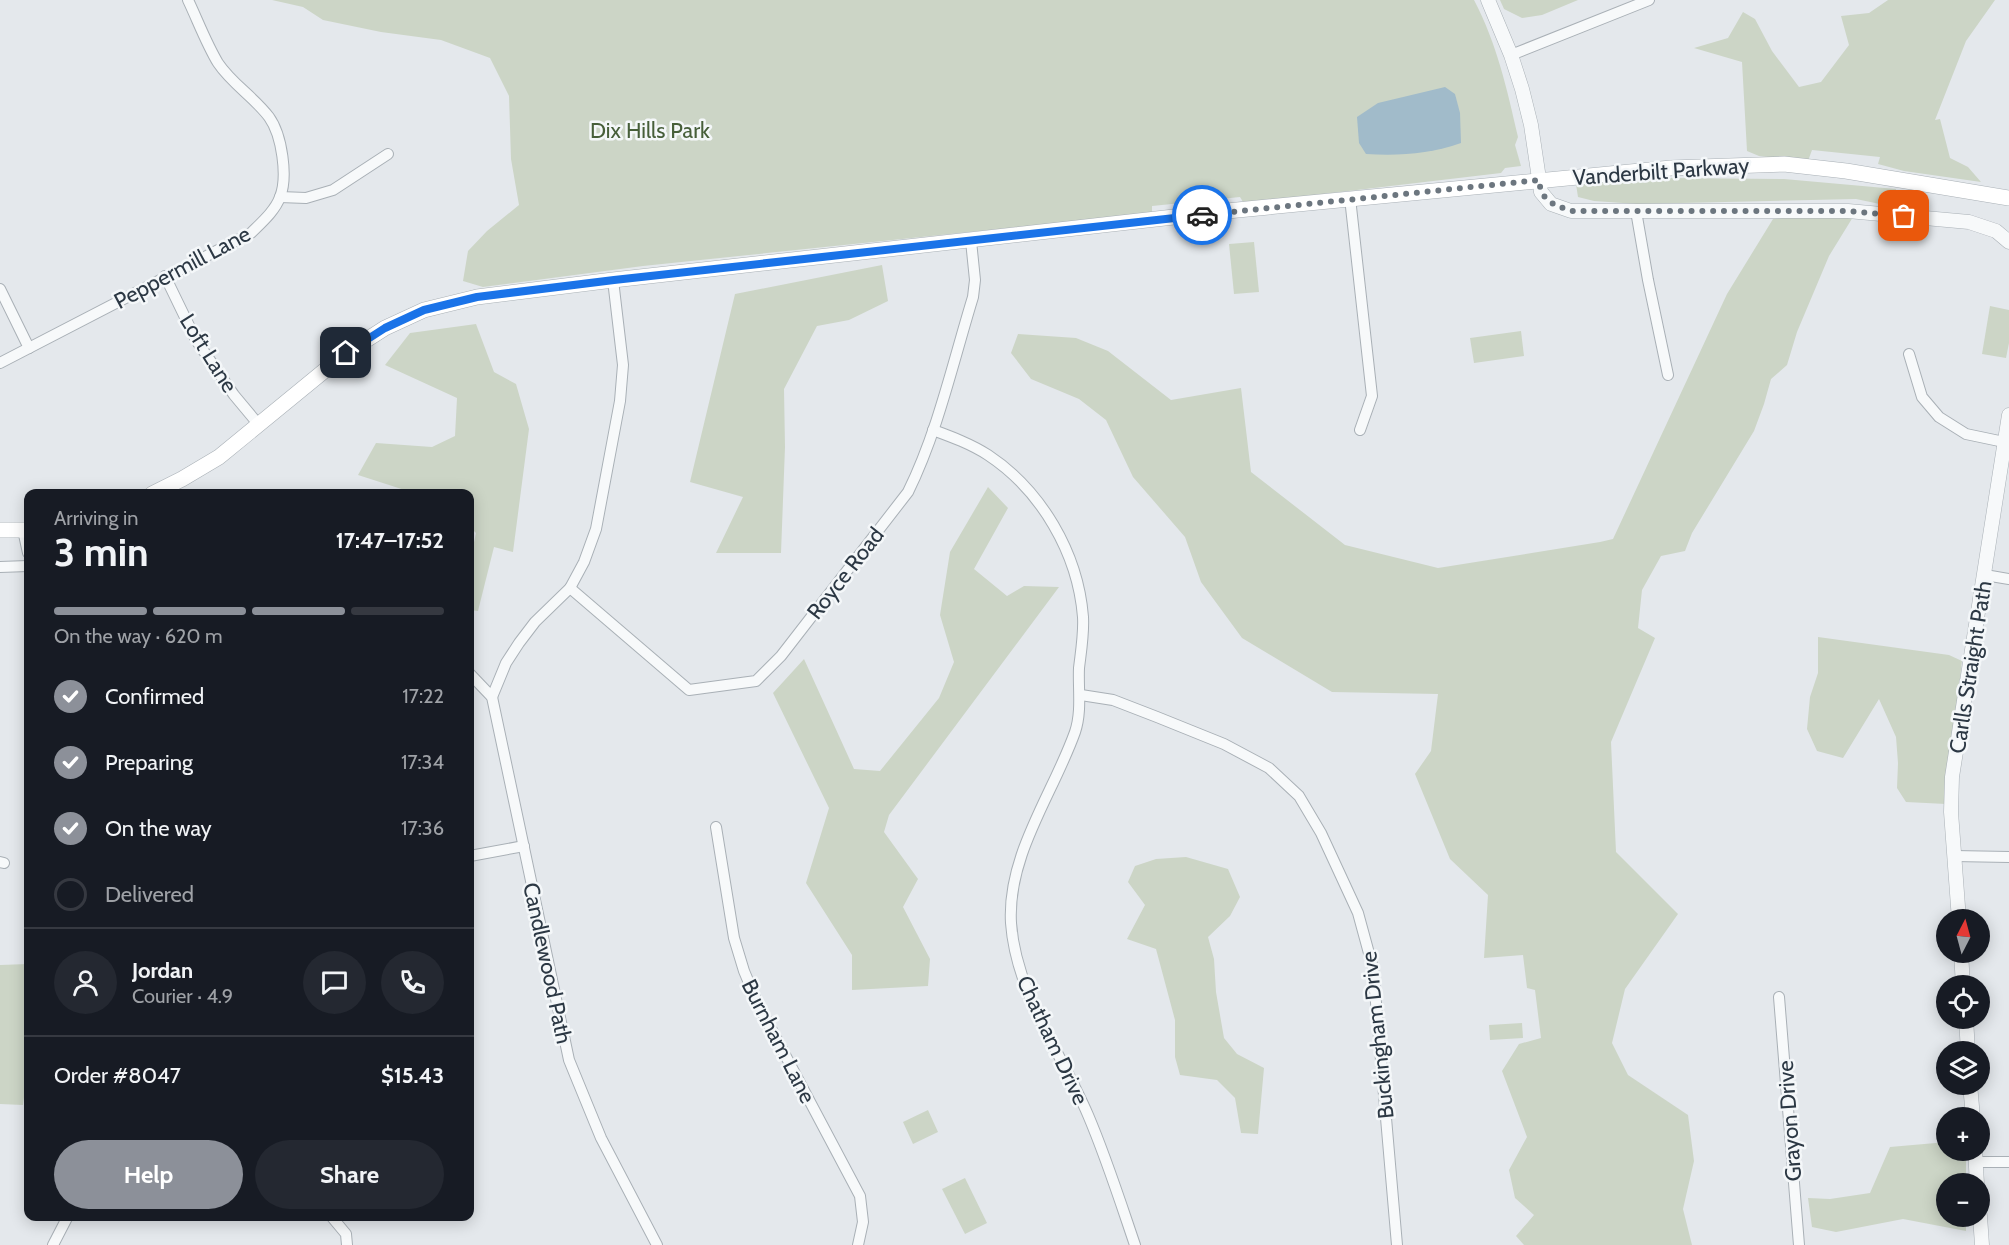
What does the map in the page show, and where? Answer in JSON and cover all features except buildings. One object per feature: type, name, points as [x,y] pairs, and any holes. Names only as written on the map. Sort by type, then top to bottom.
[{"type":"main road","name":"Vanderbilt Parkway","points":[[161,489],[210,463],[346,353],[385,328],[424,310],[477,297],[1350,198],[1671,168],[1784,164],[1846,171],[2009,198]]},
{"type":"main road","points":[[0,530],[24,530]]},
{"type":"street","name":"Peppermill Lane","points":[[0,363],[251,233],[265,219],[280,197],[284,161],[279,138],[270,118],[218,63],[188,0]]},
{"type":"street","points":[[1488,0],[1511,55],[1531,125],[1540,192],[1551,204],[1571,211],[1848,211],[1969,222],[1996,231],[2009,242]]},
{"type":"street","points":[[1511,55],[1649,0]]},
{"type":"street","points":[[280,197],[306,198],[333,190],[388,154]]},
{"type":"street","points":[[1350,198],[1372,396],[1360,430]]},
{"type":"street","points":[[1636,211],[1668,375]]},
{"type":"street","name":"Royce Road","points":[[570,588],[689,690],[756,681],[781,656],[908,492],[933,430],[973,297],[975,280],[971,241]]},
{"type":"street","name":"Loft Lane","points":[[165,276],[196,340],[234,395],[259,425]]},
{"type":"street","points":[[474,678],[492,697],[506,663],[519,642],[535,622],[570,588],[584,562],[596,529],[620,401],[623,365],[614,280]]},
{"type":"street","points":[[0,289],[29,348]]},
{"type":"street","points":[[1909,354],[1922,397],[1939,417],[1966,434],[2004,442]]},
{"type":"street","name":"Carlls Straight Path","points":[[1958,909],[1951,812],[1952,777],[2009,416]]},
{"type":"street","name":"Chatham Drive","points":[[933,430],[963,441],[988,455],[1014,476],[1040,503],[1072,563],[1079,591],[1083,618],[1079,670],[1081,695],[1076,730],[1017,871],[1011,922],[1016,958],[1030,997],[1088,1114],[1136,1245]]},
{"type":"street","points":[[0,567],[24,566]]},
{"type":"street","points":[[1985,575],[2009,579]]},
{"type":"street","name":"Buckingham Drive","points":[[1081,695],[1113,700],[1158,717],[1224,744],[1269,768],[1299,796],[1321,833],[1358,913],[1372,968],[1397,1245]]},
{"type":"street","name":"Candlewood Path","points":[[492,697],[569,1060],[601,1138],[657,1245]]},
{"type":"street","name":"Burnham Lane","points":[[716,827],[734,938],[744,972],[757,1002],[860,1196],[863,1222],[858,1245]]},
{"type":"street","points":[[474,855],[524,846]]},
{"type":"street","points":[[1954,856],[2009,857]]},
{"type":"street","name":"Grayon Drive","points":[[1779,997],[1799,1245]]},
{"type":"street","points":[[1990,1159],[2009,1162]]},
{"type":"street","points":[[56,1244],[66,1221]]},
{"type":"street","points":[[334,1221],[346,1234],[347,1245]]},
{"type":"street","points":[[1981,1227],[1982,1245]]},
{"type":"green space","name":"Dix Hills Park","points":[[272,0],[1474,0],[1489,33],[1510,102],[1518,137],[1515,145],[1521,166],[1505,168],[1501,173],[1255,202],[1243,202],[1240,197],[1152,206],[1152,213],[643,266],[483,287],[463,281],[468,251],[487,231],[519,205],[511,159],[509,96],[490,58],[441,40],[381,32],[323,20],[303,7]]},
{"type":"green space","points":[[1500,0],[1578,0],[1542,15],[1522,18],[1504,9]]},
{"type":"green space","points":[[1888,0],[1995,0],[1966,41],[1935,120],[1940,119],[1950,158],[1968,167],[1981,182],[1904,171],[1878,164],[1880,157],[1812,150],[1808,161],[1759,156],[1747,151],[1742,62],[1694,48],[1728,38],[1743,12],[1755,19],[1772,51],[1799,87],[1821,82],[1849,45],[1841,16],[1869,13]]},
{"type":"green space","points":[[1666,178],[1784,179],[1896,189],[1894,207],[1856,199],[1637,204],[1594,201],[1578,197],[1576,184]]},
{"type":"green space","points":[[1819,214],[1853,217],[1829,256],[1797,332],[1787,365],[1771,379],[1754,431],[1692,533],[1685,551],[1661,556],[1642,590],[1638,628],[1655,638],[1611,742],[1616,852],[1678,914],[1625,989],[1612,1043],[1628,1075],[1688,1115],[1694,1161],[1683,1209],[1692,1245],[1524,1245],[1516,1236],[1534,1215],[1515,1198],[1509,1170],[1527,1137],[1502,1071],[1519,1044],[1541,1038],[1535,990],[1527,988],[1523,955],[1484,958],[1488,895],[1450,859],[1415,774],[1431,751],[1438,694],[1332,692],[1242,638],[1201,582],[1185,537],[1133,477],[1106,420],[1079,399],[1031,379],[1011,353],[1018,334],[1076,338],[1108,351],[1171,400],[1241,388],[1251,472],[1345,545],[1438,568],[1600,542],[1613,539],[1727,294],[1773,219]]},
{"type":"green space","points":[[1254,242],[1259,292],[1234,294],[1229,244]]},
{"type":"green space","points":[[882,265],[888,301],[849,320],[817,326],[784,389],[785,447],[781,553],[716,553],[743,497],[690,482],[735,294]]},
{"type":"green space","points":[[1990,306],[2009,310],[2009,343],[2006,358],[1982,354]]},
{"type":"green space","points":[[476,324],[494,372],[516,384],[529,429],[513,552],[494,547],[478,611],[474,610],[476,533],[474,531],[474,489],[402,489],[358,475],[376,443],[432,447],[455,436],[457,398],[385,365],[410,333]]},
{"type":"green space","points":[[1521,331],[1524,356],[1474,363],[1470,338]]},
{"type":"green space","points":[[988,487],[1008,508],[974,569],[1007,596],[1024,586],[1059,587],[889,815],[884,832],[918,879],[903,907],[930,959],[928,986],[852,990],[852,955],[806,883],[829,808],[773,693],[804,659],[854,769],[880,771],[939,698],[954,662],[940,615],[950,552]]},
{"type":"green space","points":[[1818,637],[1949,655],[1962,661],[1946,804],[1906,802],[1897,788],[1896,737],[1879,699],[1843,758],[1817,751],[1807,729],[1810,697],[1818,673]]},
{"type":"green space","points":[[1186,857],[1228,869],[1240,897],[1230,916],[1208,937],[1214,959],[1216,992],[1224,1038],[1237,1054],[1264,1068],[1258,1134],[1241,1133],[1235,1098],[1217,1080],[1180,1075],[1175,1057],[1175,1020],[1156,949],[1127,939],[1145,905],[1128,882],[1135,866],[1156,859]]},
{"type":"green space","points":[[24,964],[23,1105],[0,1104],[0,965]]},
{"type":"green space","points":[[1522,1023],[1523,1038],[1490,1040],[1489,1025]]},
{"type":"green space","points":[[928,1110],[938,1132],[913,1144],[903,1122]]},
{"type":"green space","points":[[1936,1143],[1936,1161],[1966,1161],[1966,1173],[1936,1173],[1936,1225],[1903,1219],[1836,1232],[1812,1227],[1808,1198],[1830,1199],[1870,1193],[1890,1147]]},
{"type":"green space","points":[[965,1178],[987,1223],[965,1234],[942,1189]]},
{"type":"green space","points":[[1945,1227],[1966,1227],[1966,1231]]},
{"type":"water","points":[[1445,87],[1455,94],[1460,113],[1461,143],[1438,150],[1414,153],[1366,154],[1359,143],[1357,117],[1378,103]]},
{"type":"way so far","points":[[1202,215],[1539,180],[1540,192],[1551,204],[1571,211],[1848,211],[1904,216]]},
{"type":"route","points":[[346,353],[385,328],[424,310],[477,297],[1202,215]]}]
